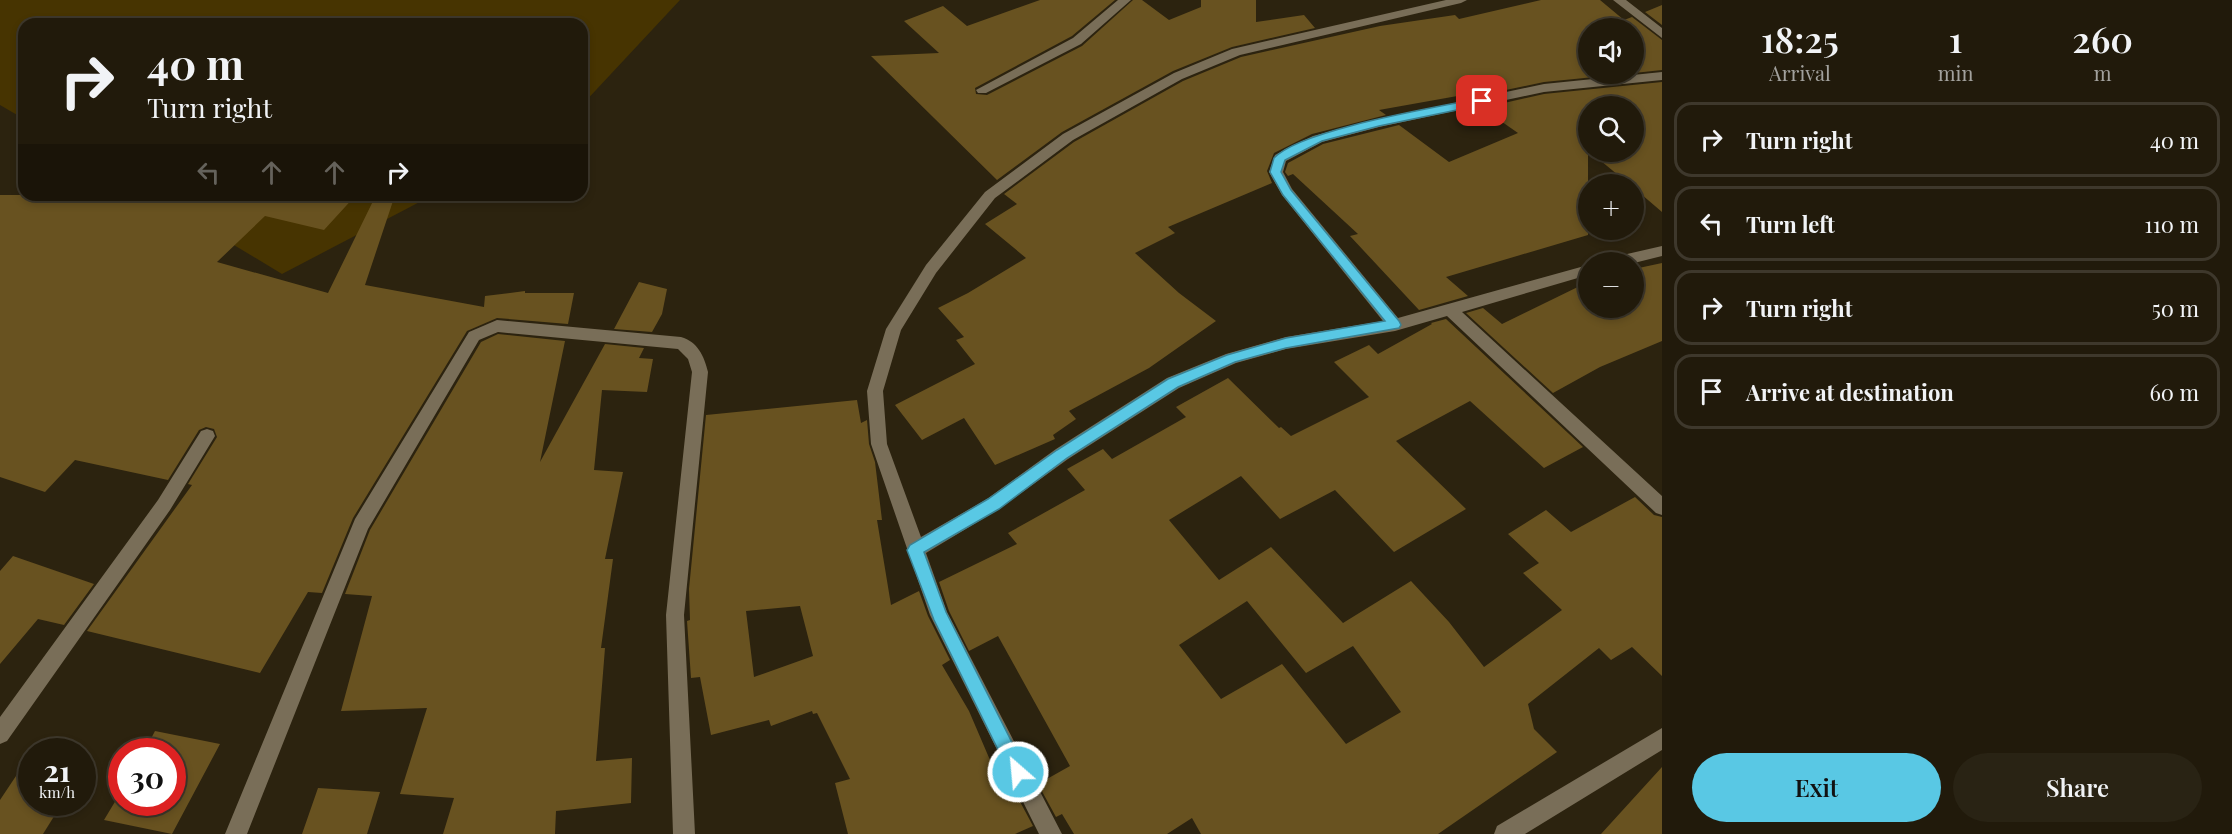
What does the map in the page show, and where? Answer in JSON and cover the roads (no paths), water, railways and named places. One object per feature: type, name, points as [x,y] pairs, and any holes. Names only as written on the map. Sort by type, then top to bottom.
[{"type":"street","points":[[982,90],[1077,41],[1125,0]]},
{"type":"street","points":[[1051,834],[939,615],[879,444],[875,391],[894,328],[931,268],[990,195],[1068,137],[1178,76],[1212,60],[1289,39],[1461,0]]},
{"type":"street","points":[[1618,0],[1662,34]]},
{"type":"street","points":[[1395,325],[1287,192],[1276,172],[1280,158],[1318,139],[1379,123],[1544,88],[1662,76]]},
{"type":"street","points":[[1644,255],[1662,251]]},
{"type":"street","points":[[915,550],[993,504],[1062,454],[1173,383],[1232,358],[1286,343],[1395,325],[1578,273]]},
{"type":"street","points":[[1449,309],[1662,507]]},
{"type":"street","points":[[236,834],[361,525],[474,336],[497,326],[681,343],[692,349],[698,359],[700,372],[675,615],[684,834]]},
{"type":"street","points":[[0,734],[164,505],[207,436]]},
{"type":"street","points":[[1505,834],[1662,738]]}]
